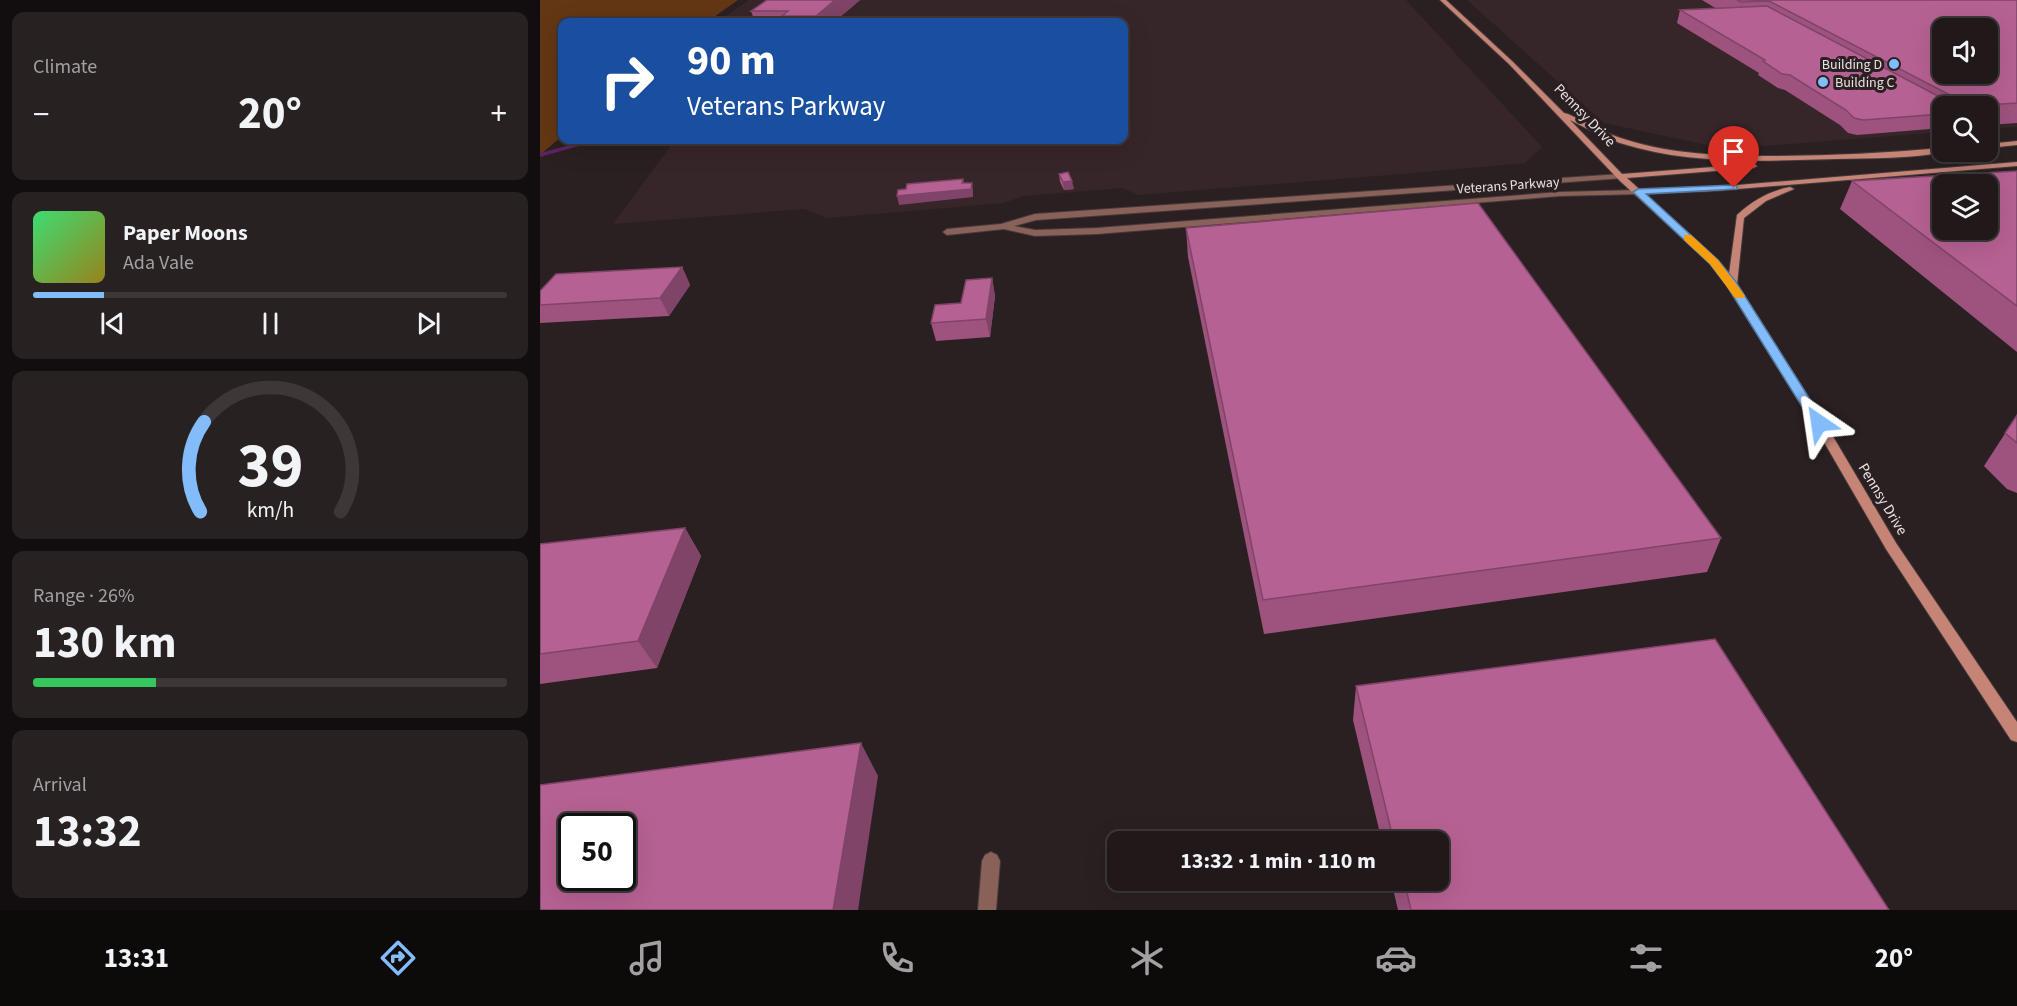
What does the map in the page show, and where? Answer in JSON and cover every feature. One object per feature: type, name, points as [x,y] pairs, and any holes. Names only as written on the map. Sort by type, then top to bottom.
[{"type":"main road","name":"Pennsy Drive","points":[[1443,0],[1560,112],[1621,176],[1714,262],[1732,285],[1819,423],[1891,546],[2017,735]]},
{"type":"main road","points":[[1560,112],[1627,142],[1678,153],[1753,159],[1875,156]]},
{"type":"main road","points":[[1998,145],[2017,143]]},
{"type":"main road","name":"Veterans Parkway","points":[[1621,176],[1932,151]]},
{"type":"main road","name":"Veterans Parkway","points":[[1638,192],[1713,189],[2017,164]]},
{"type":"main road","points":[[1732,285],[1740,217],[1755,202],[1774,192],[1836,179]]},
{"type":"street","name":"Veterans Parkway","points":[[947,232],[1002,227],[1035,218],[1621,176]]},
{"type":"street","name":"Veterans Parkway","points":[[1002,227],[1035,233],[1097,231],[1560,194],[1638,192]]},
{"type":"street","points":[[987,910],[991,861]]},
{"type":"shaded area","points":[[540,0],[738,0],[713,18],[558,18],[558,139],[540,155]]},
{"type":"shaded area","points":[[749,0],[1406,0],[1542,147],[1525,163],[1402,174],[1138,195],[1123,188],[1024,196],[1004,203],[827,218],[804,209],[613,224],[672,144],[1128,144],[1128,18],[723,18]]},
{"type":"shaded area","points":[[1467,0],[2017,0],[2017,127],[1998,128],[1998,96],[1932,96],[1932,133],[1726,149],[1604,123]]},
{"type":"building","points":[[767,0],[835,0],[816,16],[782,16],[788,11],[751,11]]},
{"type":"building","points":[[1737,0],[2017,0],[2017,103],[1998,104],[1998,96],[1952,96],[1769,1],[1741,2]]},
{"type":"building","name":"Building C","points":[[1767,6],[1938,96],[1932,96],[1932,115],[1863,120],[1854,118],[1846,110],[1790,75],[1782,74],[1763,61],[1765,60],[1680,10]]},
{"type":"building","points":[[2017,171],[2017,306],[1852,181],[1932,176],[1932,240],[1998,240],[1998,174],[1968,174]]},
{"type":"building","points":[[1068,172],[1072,181],[1063,182],[1059,174]]},
{"type":"building","points":[[963,179],[962,183],[972,183],[971,189],[897,196],[898,190],[906,189],[907,184]]},
{"type":"building","points":[[1478,203],[1721,538],[1263,600],[1186,228]]},
{"type":"building","points":[[682,267],[660,298],[540,305],[540,291],[556,274]]},
{"type":"building","points":[[992,278],[986,319],[931,323],[935,305],[961,303],[966,280]]},
{"type":"building","points":[[2017,415],[2017,443],[2005,433]]},
{"type":"building","points":[[685,528],[638,641],[540,654],[540,544]]},
{"type":"building","points":[[1715,639],[1889,910],[1411,910],[1407,891],[1449,891],[1449,831],[1391,831],[1356,686]]},
{"type":"building","points":[[861,743],[833,910],[540,910],[540,785]]},
{"type":"waterway","points":[[540,155],[581,144]]},
{"type":"slow traffic","points":[[1687,238],[1714,262],[1739,296]]},
{"type":"place","name":"Building D","points":[[1894,64]]},
{"type":"place","name":"Building C","points":[[1823,82]]},
{"type":"route","points":[[1734,188],[1638,192],[1714,262],[1732,285],[1819,423]]}]
